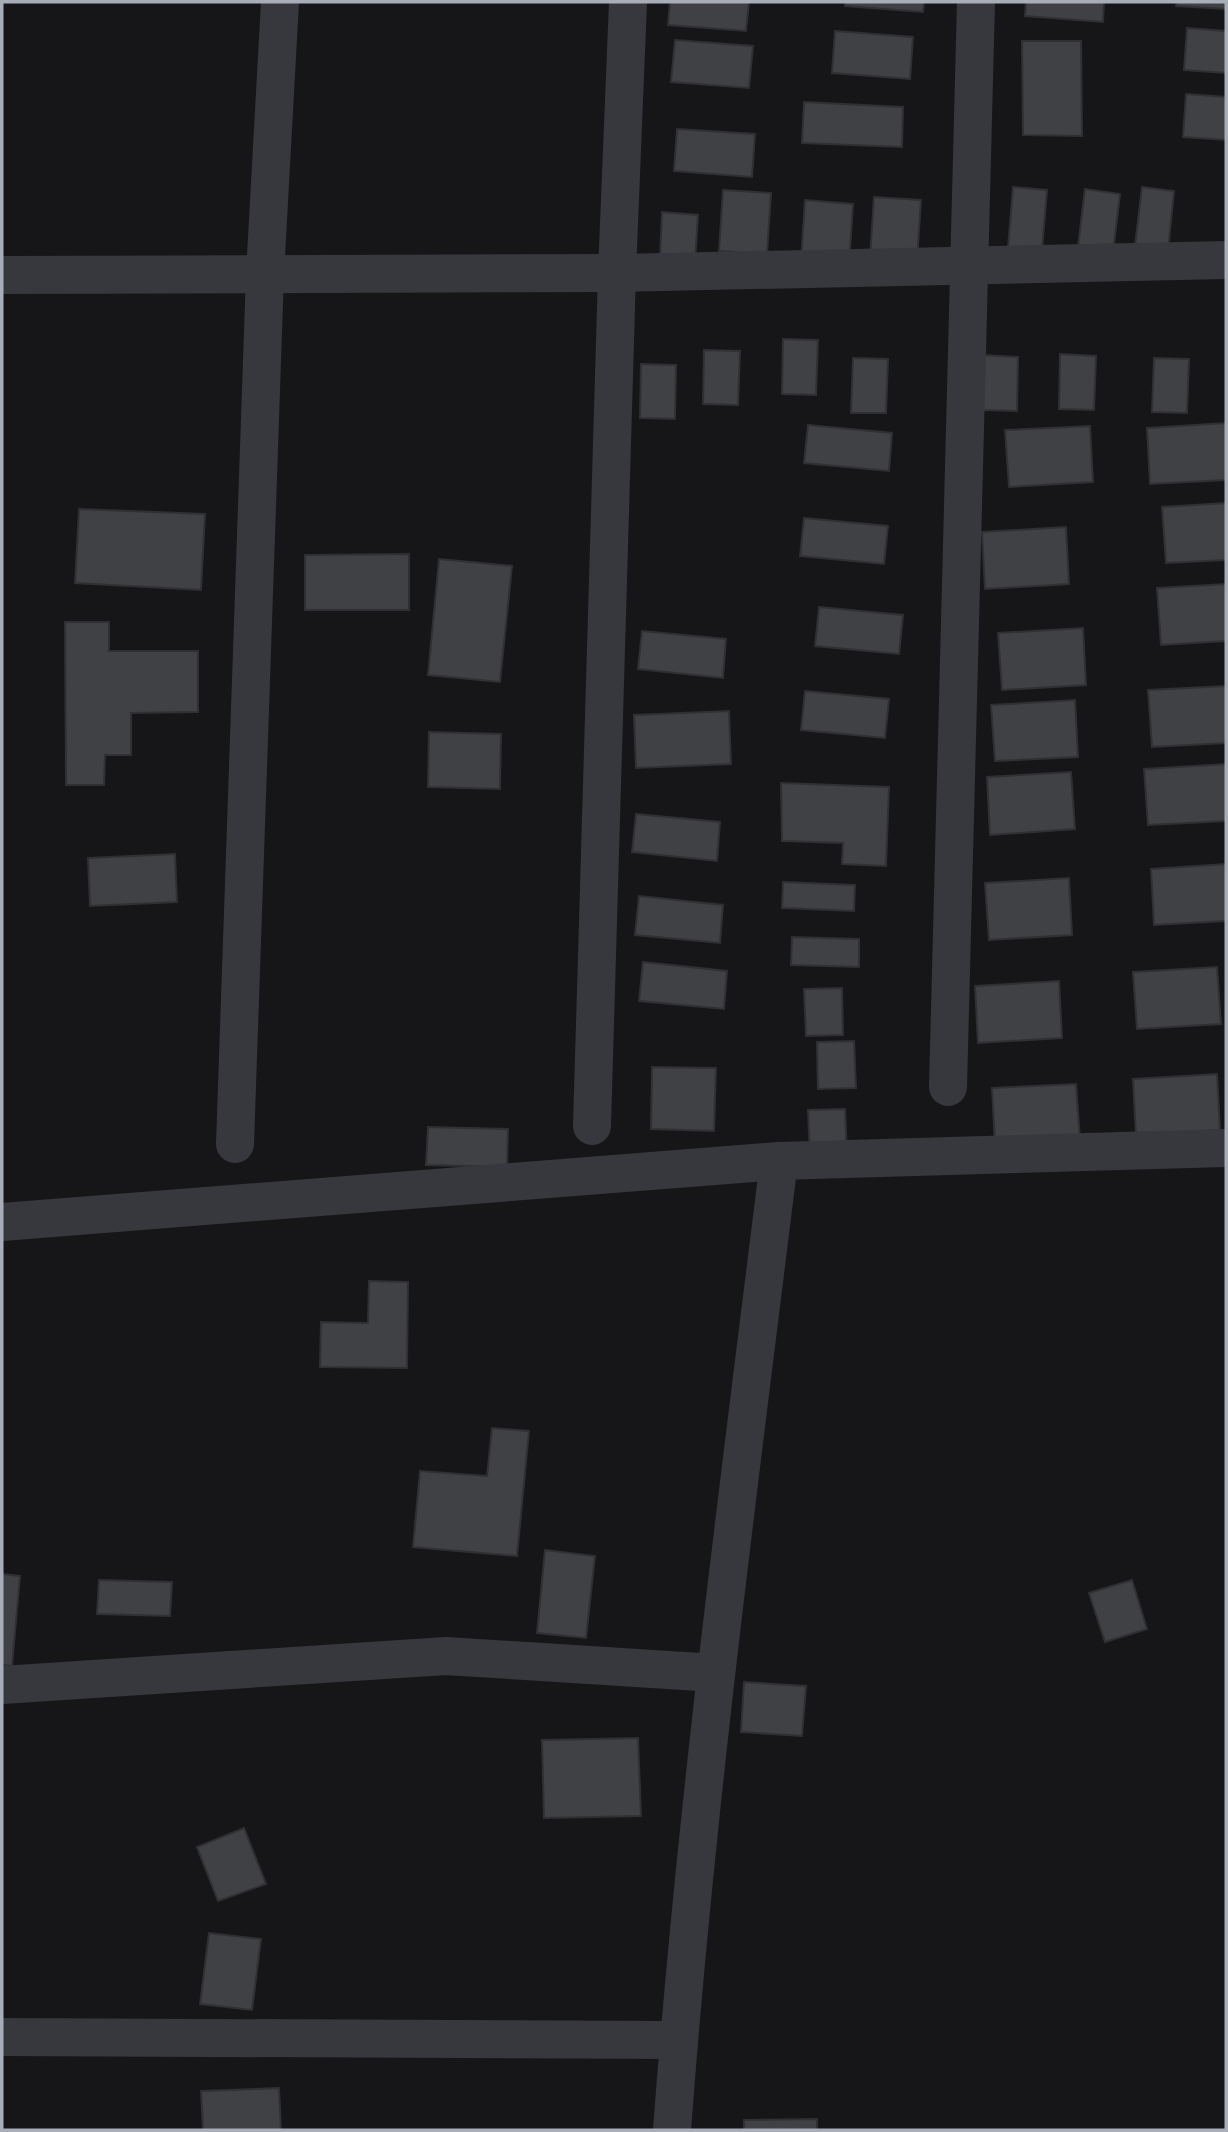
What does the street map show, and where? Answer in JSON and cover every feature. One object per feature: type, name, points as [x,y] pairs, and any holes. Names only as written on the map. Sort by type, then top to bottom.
[{"type":"street","points":[[235,1144],[265,274],[280,2]]},
{"type":"street","points":[[592,1126],[617,272],[628,2]]},
{"type":"street","points":[[948,1087],[976,2]]},
{"type":"street","points":[[2,275],[617,272],[1226,260]]},
{"type":"street","points":[[2,1222],[779,1161],[1226,1148]]},
{"type":"street","points":[[672,2130],[716,1673],[779,1161]]},
{"type":"street","points":[[2,1685],[446,1656],[716,1673]]},
{"type":"street","points":[[2,2038],[679,2040]]},
{"type":"building","points":[[670,2],[749,2],[746,31],[668,25]]},
{"type":"building","points":[[845,2],[924,2],[923,12],[845,6]]},
{"type":"building","points":[[1026,2],[1104,2],[1103,22],[1025,16]]},
{"type":"building","points":[[1177,2],[1226,2],[1226,9],[1176,6]]},
{"type":"building","points":[[1187,28],[1226,31],[1226,73],[1184,70]]},
{"type":"building","points":[[835,31],[913,37],[910,79],[832,73]]},
{"type":"building","points":[[675,40],[753,46],[749,88],[671,82]]},
{"type":"building","points":[[1022,41],[1081,41],[1082,136],[1023,135]]},
{"type":"building","points":[[1186,94],[1226,97],[1226,140],[1183,137]]},
{"type":"building","points":[[804,102],[903,107],[902,147],[802,143]]},
{"type":"building","points":[[677,129],[755,134],[752,177],[674,171]]},
{"type":"building","points":[[1013,187],[1047,190],[1041,262],[1007,260]]},
{"type":"building","points":[[1142,187],[1174,191],[1168,250],[1135,246]]},
{"type":"building","points":[[1085,189],[1120,194],[1112,260],[1077,255]]},
{"type":"building","points":[[723,190],[771,193],[767,254],[719,251]]},
{"type":"building","points":[[874,197],[921,200],[917,261],[870,258]]},
{"type":"building","points":[[805,200],[853,204],[849,264],[801,261]]},
{"type":"building","points":[[662,212],[698,215],[695,261],[660,259]]},
{"type":"building","points":[[783,339],[818,340],[816,395],[782,394]]},
{"type":"building","points":[[704,350],[740,351],[738,405],[703,404]]},
{"type":"building","points":[[1060,354],[1096,356],[1094,410],[1059,409]]},
{"type":"building","points":[[983,355],[1018,357],[1017,411],[981,410]]},
{"type":"building","points":[[853,358],[888,359],[886,413],[851,413]]},
{"type":"building","points":[[1154,358],[1189,359],[1187,413],[1152,412]]},
{"type":"building","points":[[641,364],[676,365],[675,419],[640,418]]},
{"type":"building","points":[[1226,423],[1226,480],[1150,484],[1147,428]]},
{"type":"building","points":[[808,425],[892,433],[889,471],[804,463]]},
{"type":"building","points":[[1090,426],[1093,482],[1009,487],[1005,430]]},
{"type":"building","points":[[1226,503],[1226,560],[1166,563],[1162,507]]},
{"type":"building","points":[[79,509],[205,514],[201,590],[75,583]]},
{"type":"building","points":[[804,518],[888,526],[884,564],[800,556]]},
{"type":"building","points":[[1066,527],[1069,584],[985,589],[982,532]]},
{"type":"building","points":[[409,554],[409,610],[305,610],[305,555]]},
{"type":"building","points":[[439,559],[512,566],[500,682],[428,675]]},
{"type":"building","points":[[1226,584],[1226,641],[1161,645],[1157,588]]},
{"type":"building","points":[[819,607],[903,615],[899,654],[815,646]]},
{"type":"building","points":[[65,622],[109,622],[109,651],[198,651],[198,712],[131,713],[131,755],[105,755],[104,785],[66,785]]},
{"type":"building","points":[[1083,628],[1086,685],[1002,690],[998,633]]},
{"type":"building","points":[[642,631],[726,639],[723,678],[638,669]]},
{"type":"building","points":[[1226,686],[1226,743],[1152,747],[1148,690]]},
{"type":"building","points":[[805,691],[889,699],[885,738],[801,730]]},
{"type":"building","points":[[1075,700],[1078,757],[995,761],[991,705]]},
{"type":"building","points":[[729,711],[731,764],[636,768],[634,715]]},
{"type":"building","points":[[429,732],[501,734],[500,789],[428,787]]},
{"type":"building","points":[[1226,764],[1226,821],[1148,825],[1144,769]]},
{"type":"building","points":[[1071,772],[1075,829],[990,835],[987,777]]},
{"type":"building","points":[[781,783],[889,787],[886,866],[842,864],[843,843],[782,841]]},
{"type":"building","points":[[636,814],[720,822],[717,861],[632,852]]},
{"type":"building","points":[[175,854],[177,902],[90,906],[88,858]]},
{"type":"building","points":[[1226,864],[1226,921],[1154,925],[1151,869]]},
{"type":"building","points":[[1069,878],[1072,935],[989,940],[985,883]]},
{"type":"building","points":[[783,882],[855,885],[854,911],[782,908]]},
{"type":"building","points":[[639,896],[723,905],[720,943],[635,935]]},
{"type":"building","points":[[792,937],[859,939],[859,967],[791,965]]},
{"type":"building","points":[[643,962],[727,971],[724,1009],[639,1001]]},
{"type":"building","points":[[1217,967],[1221,1024],[1137,1029],[1133,972]]},
{"type":"building","points":[[1059,981],[1062,1038],[978,1043],[975,986]]},
{"type":"building","points":[[842,988],[843,1035],[806,1036],[804,989]]},
{"type":"building","points":[[854,1041],[856,1088],[818,1089],[817,1042]]},
{"type":"building","points":[[652,1067],[716,1068],[714,1131],[651,1129]]},
{"type":"building","points":[[1217,1074],[1220,1130],[1136,1136],[1133,1079]]},
{"type":"building","points":[[1076,1084],[1080,1140],[995,1145],[992,1088]]},
{"type":"building","points":[[845,1109],[847,1156],[810,1157],[808,1110]]},
{"type":"building","points":[[428,1127],[508,1129],[507,1167],[426,1165]]},
{"type":"building","points":[[369,1281],[408,1282],[407,1368],[320,1367],[321,1322],[368,1323]]},
{"type":"building","points":[[492,1428],[529,1431],[517,1556],[413,1547],[420,1471],[487,1476]]},
{"type":"building","points":[[545,1550],[595,1556],[586,1638],[537,1633]]},
{"type":"building","points":[[2,1574],[20,1576],[12,1666],[2,1665]]},
{"type":"building","points":[[99,1580],[172,1582],[170,1616],[97,1614]]},
{"type":"building","points":[[1132,1580],[1147,1629],[1105,1642],[1089,1593]]},
{"type":"building","points":[[744,1682],[806,1686],[802,1736],[741,1732]]},
{"type":"building","points":[[638,1738],[641,1816],[544,1818],[542,1740]]},
{"type":"building","points":[[244,1828],[266,1884],[218,1901],[197,1847]]},
{"type":"building","points":[[209,1933],[261,1939],[252,2010],[200,2004]]},
{"type":"building","points":[[279,2088],[281,2130],[203,2130],[201,2091]]},
{"type":"building","points":[[817,2119],[817,2130],[744,2130],[744,2120]]}]
